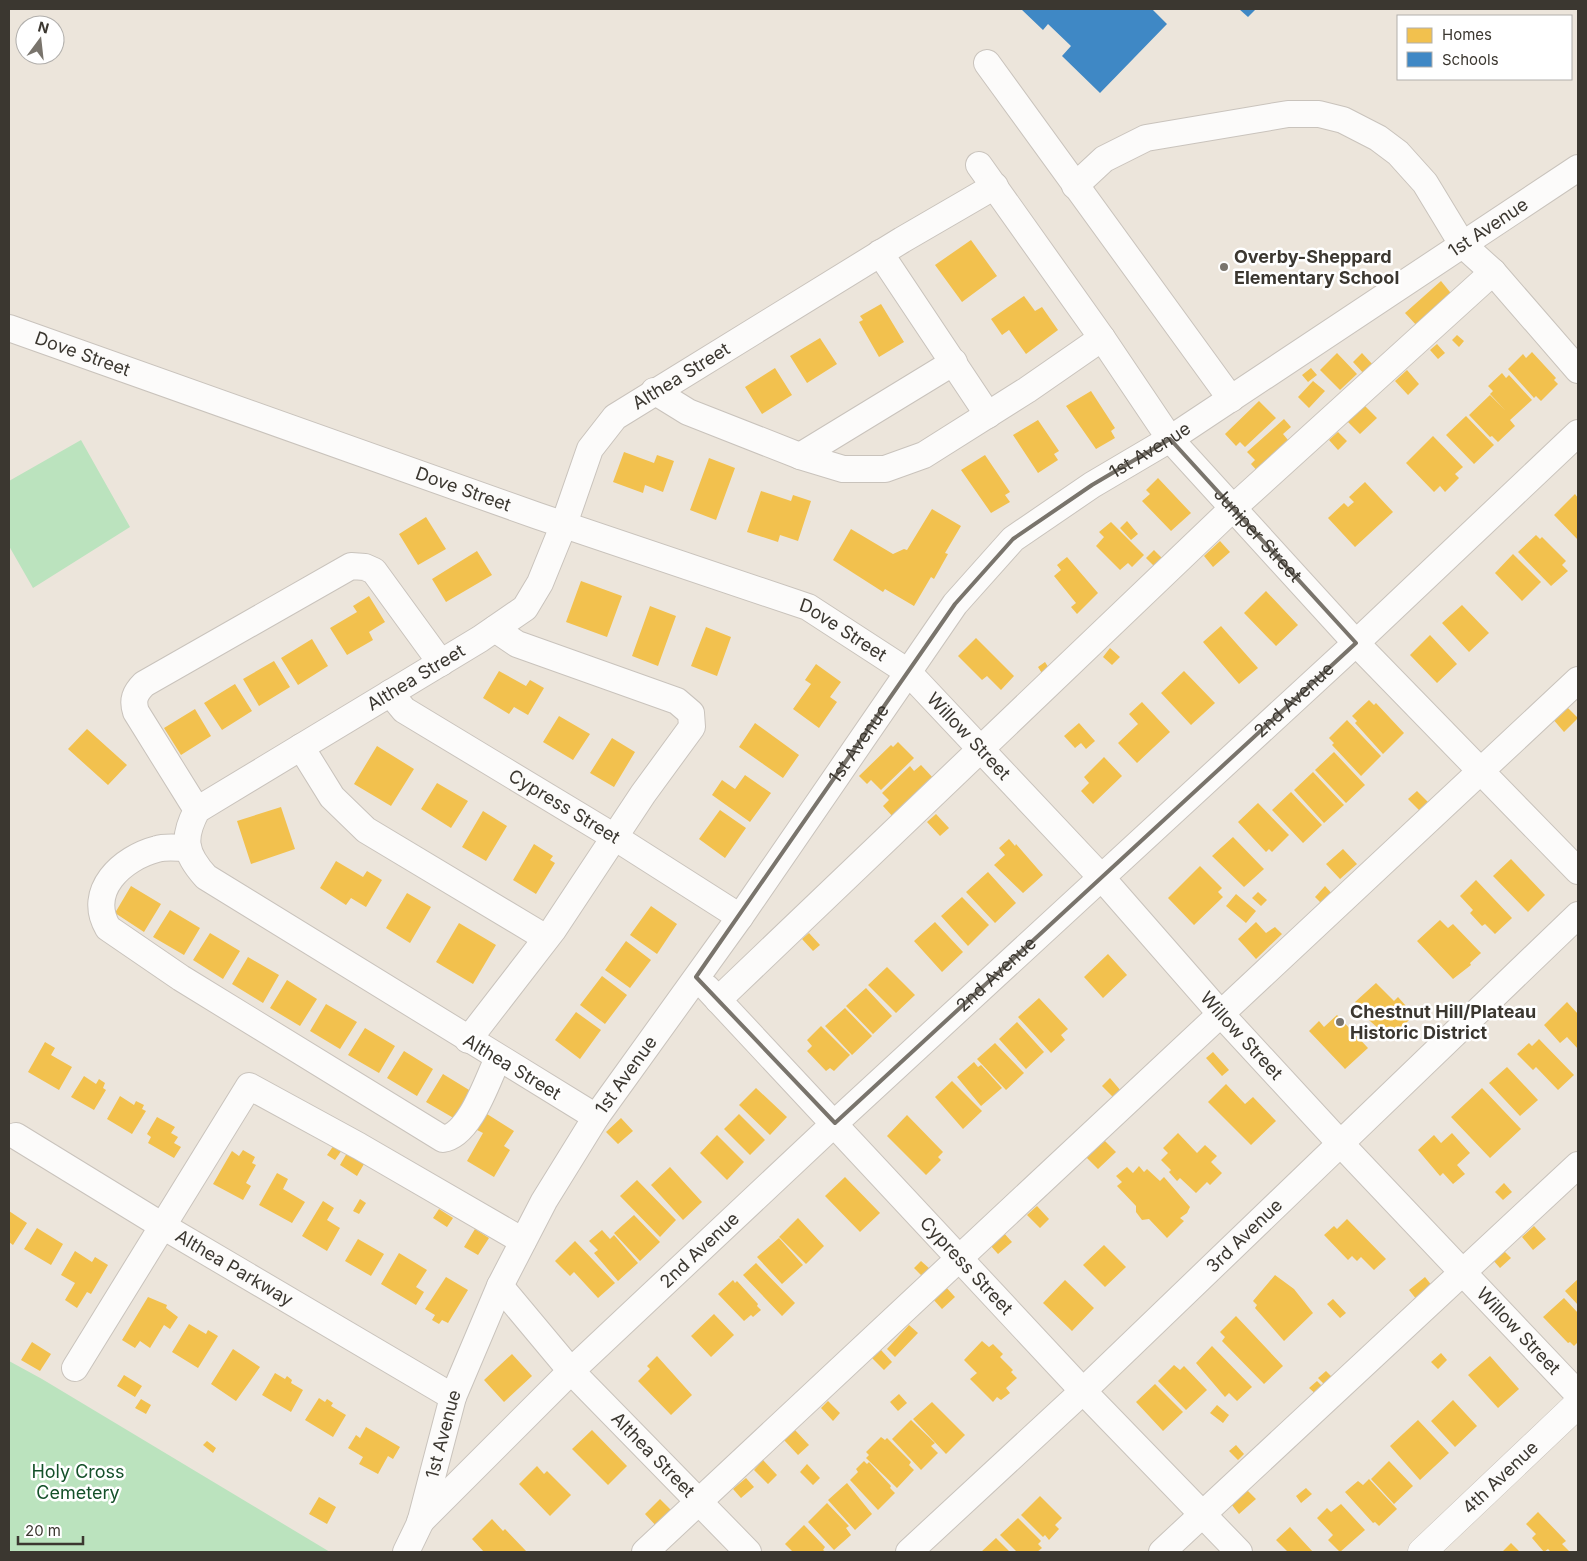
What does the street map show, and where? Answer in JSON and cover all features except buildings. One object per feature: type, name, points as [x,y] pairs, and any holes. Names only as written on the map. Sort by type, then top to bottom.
[{"type":"main road","name":"4th Avenue","points":[[1422,1552],[1578,1404]]},
{"type":"street","points":[[986,63],[1231,399]]},
{"type":"street","points":[[1074,186],[1104,159],[1146,138],[1288,114],[1318,114],[1344,120],[1361,127],[1398,153],[1425,183],[1462,244],[1493,272],[1578,370]]},
{"type":"street","name":"Juniper Street","points":[[979,165],[1102,338],[1170,440],[1356,643],[1578,871]]},
{"type":"street","name":"1st Avenue","points":[[406,1552],[420,1523],[453,1397],[500,1286],[544,1201],[596,1117],[740,917],[955,604],[1013,539],[1092,485],[1170,440],[1578,168]]},
{"type":"street","name":"Althea Street","points":[[197,810],[441,663],[496,629],[525,608],[540,583],[564,524],[590,449],[615,417],[654,391],[880,253],[995,186]]},
{"type":"street","points":[[880,253],[988,414]]},
{"type":"street","points":[[718,1000],[1233,508],[1493,272]]},
{"type":"street","name":"Dove Street","points":[[9,328],[564,524],[808,607],[908,672]]},
{"type":"street","points":[[654,391],[688,412],[800,456],[843,468],[885,469],[924,455],[1028,390],[1102,338]]},
{"type":"street","points":[[800,456],[954,362]]},
{"type":"street","name":"2nd Avenue","points":[[420,1523],[571,1371],[834,1123],[1356,643],[1578,433]]},
{"type":"street","points":[[441,663],[374,571],[365,567],[350,566],[144,684],[137,692],[133,703],[136,712],[197,810],[187,829],[188,848],[159,848],[136,856],[119,868],[107,884],[101,902],[102,918],[108,928],[181,978],[444,1139],[453,1138],[463,1126],[475,1108],[498,1058]]},
{"type":"street","points":[[468,1040],[546,938],[616,838],[643,794],[692,727],[690,713],[677,701],[517,644],[496,629]]},
{"type":"street","name":"Willow Street","points":[[908,672],[1101,876],[1220,1013],[1340,1143],[1578,1394]]},
{"type":"street","points":[[645,1552],[1220,1013],[1482,772],[1578,680]]},
{"type":"street","name":"Cypress Street","points":[[390,693],[404,710],[616,838],[740,917]]},
{"type":"street","points":[[301,747],[332,797],[366,830],[546,938]]},
{"type":"street","name":"Althea Street","points":[[188,848],[196,865],[206,877],[468,1040],[596,1117]]},
{"type":"street","name":"3rd Avenue","points":[[909,1552],[1083,1391],[1578,915]]},
{"type":"street","name":"Cypress Street","points":[[696,977],[1083,1391],[1239,1552]]},
{"type":"street","points":[[75,1368],[249,1086],[359,1146],[523,1241]]},
{"type":"street","name":"Althea Parkway","points":[[16,1136],[162,1225],[453,1397]]},
{"type":"street","points":[[1162,1552],[1578,1165]]},
{"type":"street","name":"Althea Street","points":[[500,1286],[571,1371],[748,1552]]},
{"type":"highlighted area","points":[[1170,439],[1356,643],[835,1123],[696,977],[955,604],[1013,539],[1092,485]]},
{"type":"green space","points":[[81,440],[130,527],[33,588],[9,546],[9,481]]},
{"type":"green space","name":"Holy Cross Cemetery","points":[[9,1361],[42,1379],[330,1552],[9,1552]]},
{"type":"place","name":"Overby-Sheppard Elementary School","points":[[1224,267]]},
{"type":"place","name":"Chestnut Hill/Plateau Historic District","points":[[1340,1022]]}]
